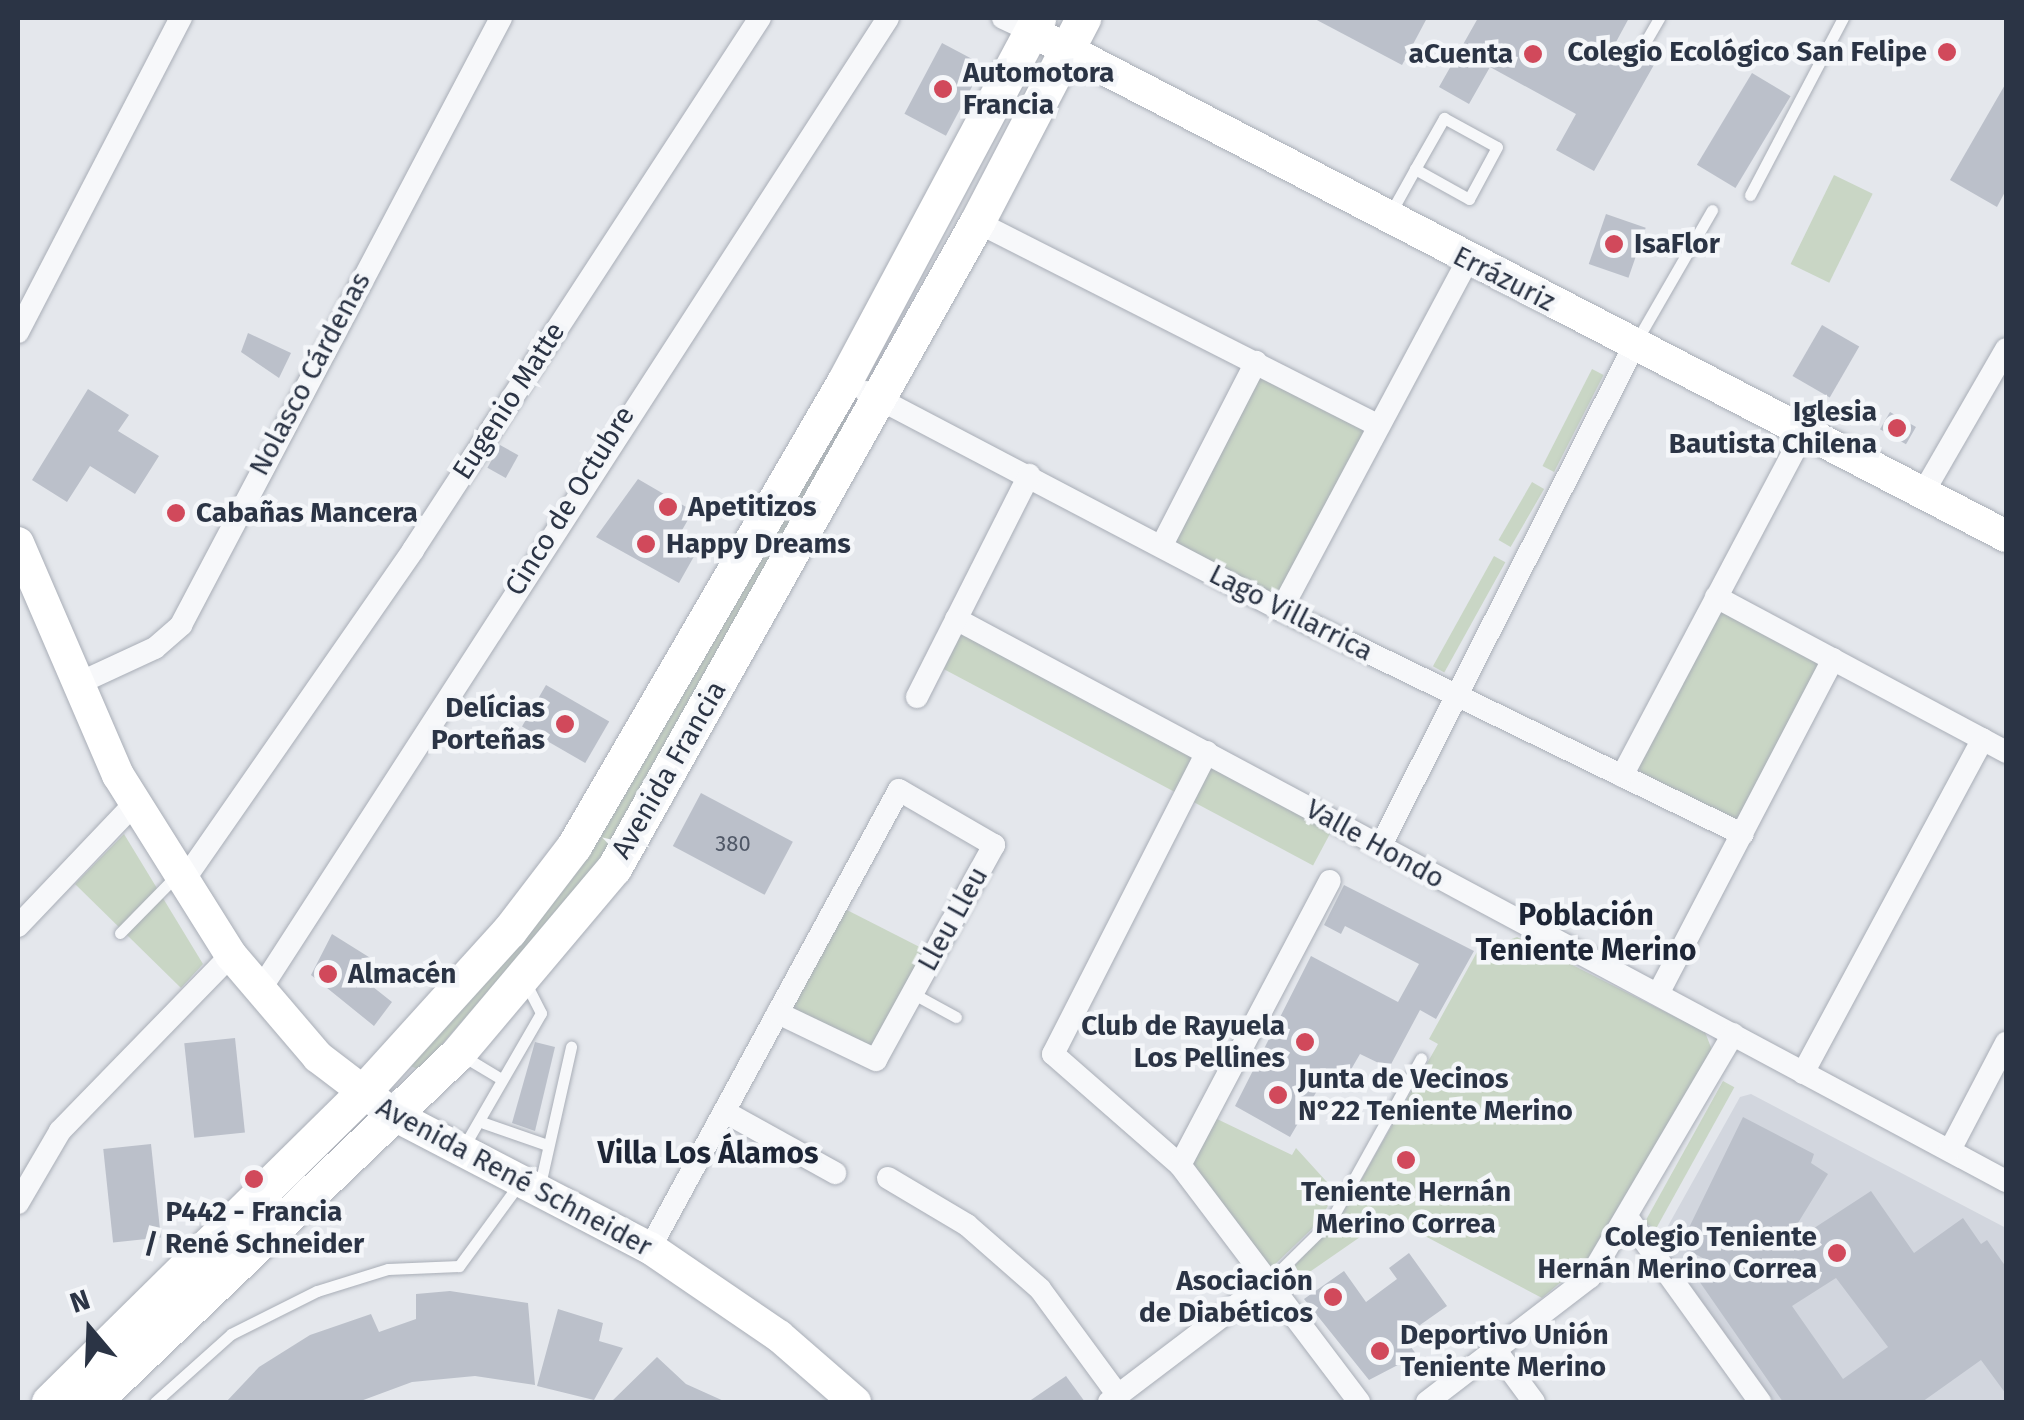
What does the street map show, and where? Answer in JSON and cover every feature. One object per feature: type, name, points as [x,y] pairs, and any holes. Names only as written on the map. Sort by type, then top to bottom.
[{"type":"main road","name":"Avenida Francia","points":[[49,1402],[162,1312],[394,1115],[525,981],[614,868],[1062,69],[1065,49],[1083,18]]},
{"type":"main road","name":"Avenida Francia","points":[[93,1402],[162,1312],[510,931],[574,846],[844,382],[948,193],[1024,22]]},
{"type":"main road","name":"Errázuriz","points":[[1024,22],[1065,49],[1468,260],[2006,536]]},
{"type":"main road","points":[[932,296],[928,270],[948,193]]},
{"type":"main road","name":"Avenida René Schneider","points":[[18,543],[75,685],[135,803],[231,955],[361,1094],[529,1188],[650,1248],[779,1336],[855,1402]]},
{"type":"street","points":[[18,332],[181,18]]},
{"type":"street","name":"Nolasco Cárdenas","points":[[75,685],[155,648],[182,625],[501,18]]},
{"type":"street","name":"Eugenio Matte","points":[[182,876],[412,550],[760,18]]},
{"type":"street","name":"Cinco de Octubre","points":[[260,990],[888,18]]},
{"type":"street","points":[[977,222],[1378,425]]},
{"type":"street","points":[[1281,610],[1468,260]]},
{"type":"street","points":[[1380,847],[1453,696],[1634,346]]},
{"type":"street","points":[[1923,493],[2006,349]]},
{"type":"street","points":[[1162,545],[1256,362]]},
{"type":"street","name":"Lago Villarrica","points":[[844,382],[1029,475],[1281,610],[1742,834]]},
{"type":"street","points":[[1622,776],[1804,432]]},
{"type":"street","points":[[917,697],[1029,475]]},
{"type":"street","points":[[1716,597],[2006,752]]},
{"type":"street","name":"Valle Hondo","points":[[956,620],[2006,1181]]},
{"type":"street","points":[[1658,994],[1833,659]]},
{"type":"street","points":[[1803,1073],[1982,740]]},
{"type":"street","points":[[1207,752],[1053,1054],[1180,1166],[1360,1402]]},
{"type":"street","name":"Lleu Lleu","points":[[650,1248],[899,790],[994,845],[876,1060],[778,1013]]},
{"type":"street","points":[[18,926],[135,803]]},
{"type":"street","points":[[1180,1166],[1330,881]]},
{"type":"street","points":[[22,1190],[60,1131],[231,955]]},
{"type":"street","points":[[1427,1402],[1590,1278],[1630,1221],[1733,1034]]},
{"type":"street","points":[[1950,1150],[2006,1043]]},
{"type":"street","points":[[725,1112],[835,1174]]},
{"type":"street","points":[[888,1178],[967,1225],[1040,1289],[1113,1399],[1270,1280]]},
{"type":"street","points":[[1630,1221],[1760,1402]]},
{"type":"street","points":[[1496,1352],[1534,1402]]},
{"type":"lane","points":[[1648,40],[1659,18]]},
{"type":"lane","points":[[1750,195],[1843,18]]},
{"type":"lane","points":[[1388,218],[1444,118],[1497,148],[1468,199],[1416,169]]},
{"type":"lane","points":[[1634,346],[1712,210]]},
{"type":"lane","points":[[120,933],[182,876]]},
{"type":"lane","points":[[460,1151],[484,1123],[498,1077],[541,1013],[525,981]]},
{"type":"lane","points":[[912,994],[956,1017]]},
{"type":"lane","points":[[155,1402],[231,1334],[317,1291],[388,1269],[459,1266],[529,1188],[547,1145],[570,1047]]},
{"type":"lane","points":[[458,1053],[498,1077]]},
{"type":"lane","points":[[1270,1280],[1331,1220],[1421,1058]]},
{"type":"lane","points":[[484,1123],[547,1145]]},
{"type":"shaded area","name":"Colegio Teniente Hernán Merino Correa","points":[[1751,1094],[2006,1228],[2006,1402],[1845,1402],[1835,1389],[1816,1402],[1774,1402],[1659,1242],[1740,1097]]},
{"type":"green space","points":[[1834,175],[1873,194],[1829,283],[1791,264]]},
{"type":"green space","points":[[1592,369],[1604,375],[1554,472],[1543,466]]},
{"type":"green space","points":[[1263,371],[1369,427],[1278,599],[1172,542]]},
{"type":"green space","points":[[842,409],[850,420],[611,848],[420,1070],[408,1065],[558,897],[594,843]]},
{"type":"green space","points":[[1532,482],[1544,489],[1511,547],[1498,540]]},
{"type":"green space","points":[[1494,556],[1505,562],[1444,673],[1433,666]]},
{"type":"green space","points":[[1718,607],[1825,662],[1740,824],[1641,773],[1637,760]]},
{"type":"green space","points":[[961,633],[1332,830],[1313,865],[942,668]]},
{"type":"green space","points":[[124,834],[203,964],[181,988],[75,884]]},
{"type":"green space","points":[[843,908],[929,952],[877,1055],[791,1010]]},
{"type":"green space","points":[[1517,937],[1705,1032],[1712,1050],[1587,1260],[1542,1298],[1389,1217],[1298,1280],[1288,1273],[1340,1217],[1438,1044],[1429,1039],[1477,952]]},
{"type":"green space","points":[[1723,1081],[1734,1087],[1656,1229],[1644,1223]]},
{"type":"green space","points":[[1215,1118],[1292,1155],[1296,1148],[1336,1192],[1318,1223],[1269,1270],[1189,1165]]},
{"type":"building","points":[[1313,18],[1427,18],[1402,65]]},
{"type":"building","name":"aCuenta","points":[[1478,18],[1629,18],[1616,42],[1655,63],[1594,171],[1556,150],[1576,114],[1490,67],[1469,104],[1439,87]]},
{"type":"building","name":"Automotora Francia","points":[[942,43],[983,65],[946,136],[904,114]]},
{"type":"building","points":[[1752,73],[1791,96],[1735,188],[1697,165]]},
{"type":"building","points":[[2006,83],[2006,190],[1997,207],[1950,180]]},
{"type":"building","name":"IsaFlor","points":[[1606,214],[1646,228],[1628,278],[1589,264]]},
{"type":"building","points":[[1822,325],[1859,346],[1830,398],[1792,376]]},
{"type":"building","points":[[248,333],[291,353],[279,378],[241,352]]},
{"type":"building","points":[[88,389],[129,415],[118,431],[159,456],[135,494],[90,466],[67,502],[32,480]]},
{"type":"building","name":"Iglesia Bautista Chilena","points":[[1890,412],[1916,427],[1906,444],[1880,429]]},
{"type":"building","points":[[500,445],[518,455],[506,478],[487,468]]},
{"type":"building","name":"Happy Dreams","points":[[638,479],[693,511],[677,539],[697,551],[679,583],[596,537]]},
{"type":"building","name":"Delícias Porteñas","points":[[546,685],[609,722],[585,763],[522,727]]},
{"type":"building","points":[[701,793],[793,842],[765,895],[673,846]]},
{"type":"building","points":[[1344,885],[1474,951],[1436,1019],[1420,1010],[1389,1068],[1360,1054],[1342,1085],[1321,1084],[1290,1137],[1235,1106],[1311,956],[1398,1002],[1419,964],[1345,926],[1341,934],[1324,925]]},
{"type":"building","points":[[332,934],[372,959],[363,979],[392,1002],[374,1026],[311,975]]},
{"type":"building","points":[[235,1038],[245,1132],[194,1138],[184,1043]]},
{"type":"building","points":[[535,1042],[555,1047],[535,1131],[512,1123]]},
{"type":"building","name":"Colegio Teniente Hernán Merino Correa","points":[[1743,1117],[1814,1154],[1811,1163],[1828,1174],[1782,1249],[1871,1191],[1914,1253],[1963,1218],[1981,1244],[1987,1240],[2006,1267],[2006,1394],[1981,1360],[1922,1402],[1783,1402],[1697,1278],[1716,1265],[1680,1246]],"holes":[[[1836,1278],[1888,1347],[1843,1379],[1792,1306]]]},
{"type":"building","points":[[151,1144],[161,1237],[113,1243],[103,1149]]},
{"type":"building","points":[[1409,1253],[1447,1306],[1403,1337],[1417,1355],[1369,1380],[1304,1299],[1344,1271],[1366,1302],[1397,1279],[1389,1268]]},
{"type":"building","points":[[450,1291],[528,1303],[535,1385],[475,1376],[412,1382],[358,1402],[226,1402],[259,1367],[310,1335],[371,1314],[379,1332],[416,1319],[416,1294]]},
{"type":"building","points":[[558,1309],[603,1323],[599,1341],[623,1348],[594,1400],[537,1386]]},
{"type":"building","points":[[657,1357],[686,1384],[726,1402],[611,1402]]},
{"type":"building","points":[[1066,1376],[1085,1402],[1028,1402]]},
{"type":"place","name":"Colegio Ecológico San Felipe","points":[[1947,52]]},
{"type":"place","name":"aCuenta","points":[[1533,54]]},
{"type":"place","name":"Automotora Francia","points":[[943,89]]},
{"type":"place","name":"IsaFlor","points":[[1614,244]]},
{"type":"place","name":"Iglesia Bautista Chilena","points":[[1897,428]]},
{"type":"place","name":"Apetitizos","points":[[668,507]]},
{"type":"place","name":"Cabañas Mancera","points":[[176,513]]},
{"type":"place","name":"Happy Dreams","points":[[646,544]]},
{"type":"place","name":"Delícias Porteñas","points":[[565,724]]},
{"type":"place","name":"Almacén","points":[[328,974]]},
{"type":"place","name":"Club de Rayuela Los Pellines","points":[[1305,1042]]},
{"type":"place","name":"Junta de Vecinos N°22 Teniente Merino","points":[[1278,1095]]},
{"type":"place","name":"Teniente Hernán Merino Correa","points":[[1406,1160]]},
{"type":"place","name":"P442 - Francia / René Schneider","points":[[254,1179]]},
{"type":"place","name":"Colegio Teniente Hernán Merino Correa","points":[[1837,1253]]},
{"type":"place","name":"Asociación de Diabéticos","points":[[1333,1297]]},
{"type":"place","name":"Deportivo Unión Teniente Merino","points":[[1380,1351]]},
{"type":"district","name":"Población Teniente Merino","points":[[1586,932]]},
{"type":"district","name":"Villa Los Álamos","points":[[708,1153]]}]
